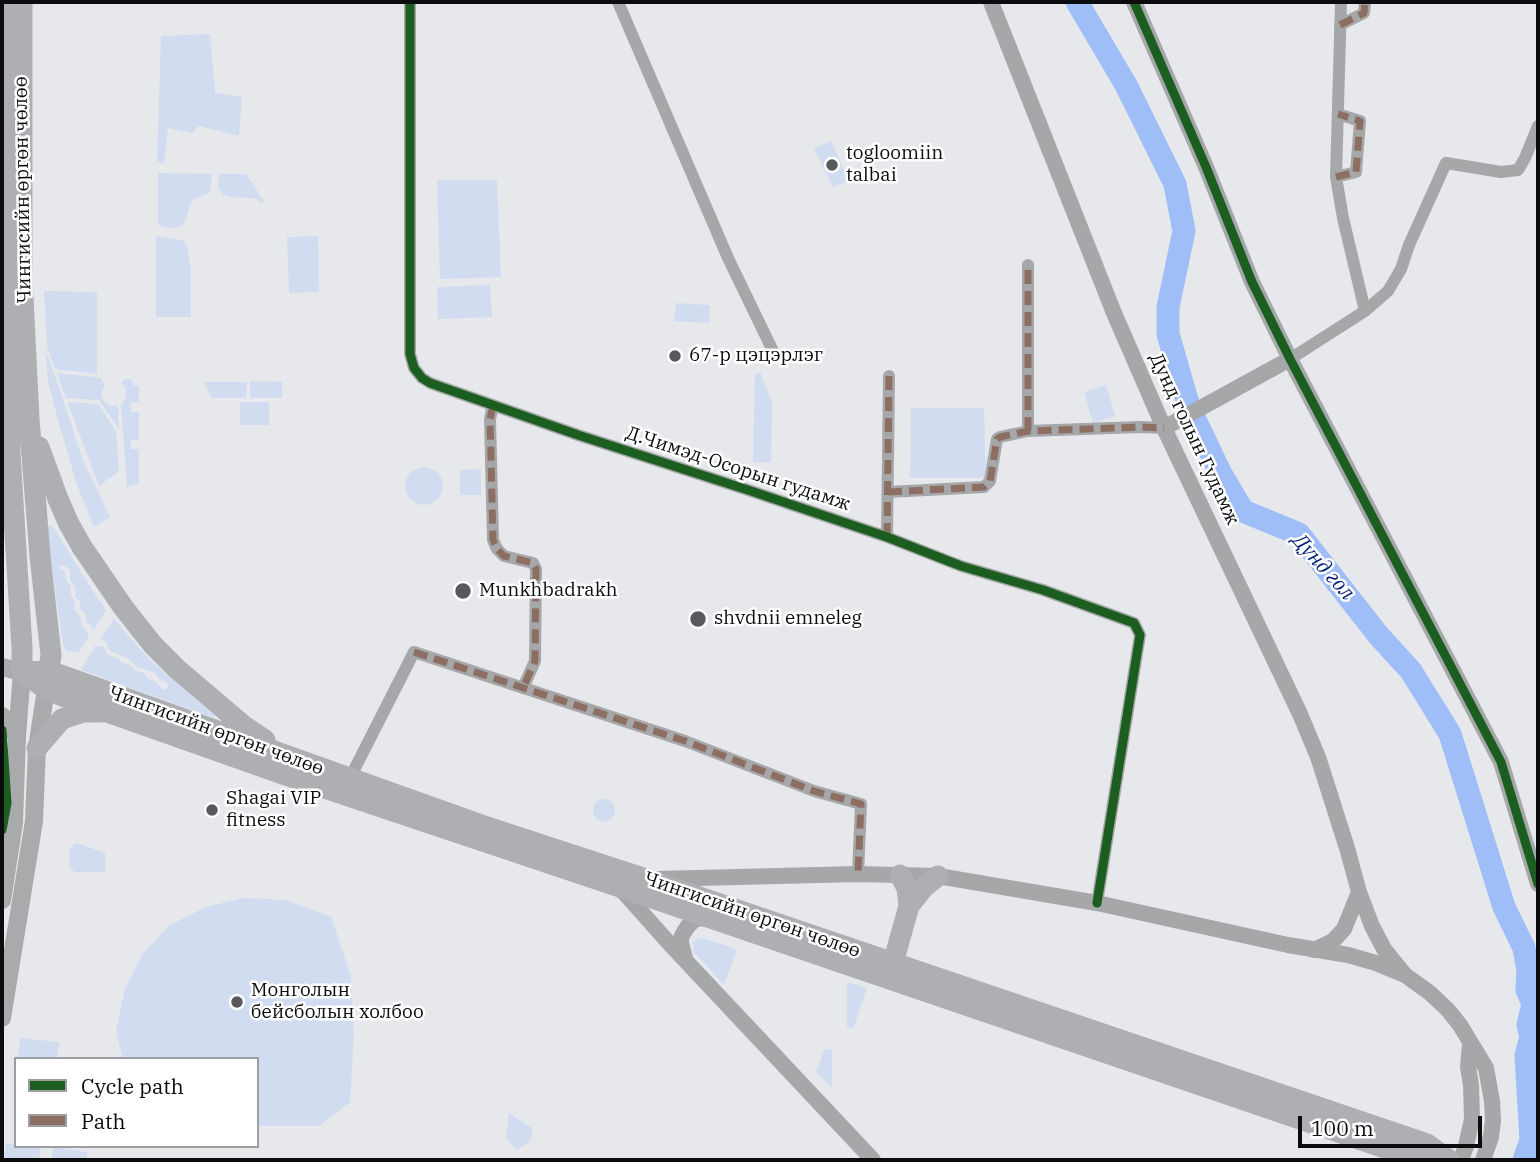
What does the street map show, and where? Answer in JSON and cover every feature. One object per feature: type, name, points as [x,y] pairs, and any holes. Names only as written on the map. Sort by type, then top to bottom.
[{"type":"highway","name":"Чингисийн өргөн чөлөө","points":[[3,2],[4,208],[10,453],[22,648],[12,669]]},
{"type":"highway","name":"Чингисийн өргөн чөлөө","points":[[22,2],[22,278],[29,419],[51,655],[48,680]]},
{"type":"highway","points":[[29,419],[69,524],[123,607],[153,645],[177,669],[244,726],[288,757]]},
{"type":"highway","points":[[2,546],[14,524]]},
{"type":"highway","points":[[12,669],[48,680]]},
{"type":"highway","name":"Чингисийн өргөн чөлөө","points":[[48,680],[108,711],[283,774],[1420,1160]]},
{"type":"highway","name":"Чингисийн өргөн чөлөө","points":[[48,680],[288,757],[496,830],[1427,1144],[1447,1160]]},
{"type":"highway","points":[[37,748],[62,719],[83,712],[108,711]]},
{"type":"highway","points":[[893,963],[909,906],[907,888],[900,875]]},
{"type":"highway","points":[[909,906],[924,887],[938,876]]},
{"type":"main road","name":"Дунд голын Гудамж","points":[[991,2],[1114,313],[1164,428],[1318,757],[1371,926],[1405,975]]},
{"type":"main road","points":[[1134,2],[1206,167],[1250,277],[1290,359],[1501,762],[1538,884]]},
{"type":"main road","points":[[1164,428],[1290,359]]},
{"type":"main road","points":[[2,900],[14,823],[17,736],[12,669]]},
{"type":"main road","points":[[2,1018],[34,821],[37,748],[48,680]]},
{"type":"main road","points":[[2,716],[17,736]]},
{"type":"main road","points":[[646,879],[858,874],[938,876],[1097,903],[1376,963],[1405,975],[1448,1010],[1486,1068],[1492,1101],[1491,1137],[1483,1160]]},
{"type":"main road","points":[[617,886],[873,1160]]},
{"type":"main road","points":[[1314,950],[1333,941],[1344,929],[1359,892]]},
{"type":"main road","points":[[687,960],[681,938],[695,919],[708,918]]},
{"type":"main road","points":[[1461,1160],[1472,1119],[1468,1067],[1471,1044]]},
{"type":"street","name":"Д.Чимэд-Осорын гудамж","points":[[410,2],[410,354],[414,368],[430,383],[887,537],[961,566],[1043,590],[1134,624],[1140,635],[1097,903]]},
{"type":"street","points":[[618,2],[723,246],[772,349]]},
{"type":"street","points":[[1342,2],[1336,177],[1365,311]]},
{"type":"street","points":[[1340,25],[1364,13],[1365,2]]},
{"type":"street","points":[[1336,177],[1356,172],[1360,121],[1338,114]]},
{"type":"street","points":[[1290,359],[1365,311],[1388,291],[1401,269],[1446,163],[1501,172],[1518,170],[1538,126]]},
{"type":"street","points":[[1028,265],[1028,431]]},
{"type":"street","points":[[887,537],[889,376]]},
{"type":"street","points":[[493,405],[490,419],[493,540],[504,556],[533,563],[536,569],[534,661],[523,688]]},
{"type":"street","points":[[888,492],[984,487],[989,481],[997,439],[1000,437],[1028,431],[1164,428]]},
{"type":"street","points":[[351,779],[414,652],[684,741],[814,791],[860,804],[858,874]]},
{"type":"shaded area","points":[[210,34],[215,93],[242,97],[239,136],[199,126],[192,133],[168,128],[164,164],[157,161],[161,36]]},
{"type":"shaded area","name":"togloomiin talbai","points":[[831,141],[849,181],[833,187],[814,149]]},
{"type":"shaded area","points":[[158,173],[212,174],[210,191],[191,202],[185,222],[180,227],[158,225]]},
{"type":"shaded area","points":[[219,174],[246,174],[264,201],[262,203],[254,198],[223,195],[218,188]]},
{"type":"shaded area","points":[[437,180],[497,180],[501,277],[440,279]]},
{"type":"shaded area","points":[[156,236],[184,241],[188,248],[191,267],[191,317],[156,317]]},
{"type":"shaded area","points":[[318,236],[319,292],[289,293],[287,237]]},
{"type":"shaded area","points":[[490,285],[492,317],[438,319],[437,287]]},
{"type":"shaded area","points":[[44,291],[97,292],[97,374],[55,369],[47,346]]},
{"type":"shaded area","points":[[676,303],[710,305],[709,323],[674,321]]},
{"type":"shaded area","points":[[45,349],[82,458],[110,517],[94,527],[77,485],[58,420],[48,382]]},
{"type":"shaded area","points":[[760,372],[772,402],[771,462],[753,463],[755,375]]},
{"type":"shaded area","points":[[57,373],[101,378],[105,385],[101,393],[103,400],[110,406],[118,406],[119,429],[99,400],[66,398]]},
{"type":"shaded area","points":[[132,379],[133,385],[139,386],[139,402],[131,403],[131,412],[139,412],[139,440],[131,440],[131,449],[139,449],[139,483],[127,487],[121,405],[126,397],[122,381]]},
{"type":"shaded area","points":[[250,381],[282,382],[282,398],[250,398]]},
{"type":"shaded area","points":[[204,382],[247,382],[246,398],[212,398]]},
{"type":"shaded area","points":[[1106,385],[1115,416],[1093,423],[1084,392]]},
{"type":"shaded area","points":[[240,402],[269,402],[269,425],[240,425]]},
{"type":"shaded area","points":[[68,404],[98,404],[116,431],[119,471],[99,486]]},
{"type":"shaded area","points":[[911,408],[984,408],[986,478],[910,478]]},
{"type":"shaded area","points":[[424,467],[438,472],[443,486],[438,500],[424,505],[410,500],[405,486],[410,472]]},
{"type":"shaded area","points":[[481,469],[481,495],[460,495],[460,470]]},
{"type":"shaded area","points":[[48,525],[54,528],[106,610],[94,630],[86,622],[84,612],[79,609],[81,602],[75,597],[76,588],[70,580],[70,571],[60,565],[70,585],[75,610],[88,634],[88,639],[77,652],[66,651],[63,645],[46,527]]},
{"type":"shaded area","points":[[114,619],[150,660],[215,717],[81,670],[95,646],[100,646],[104,647],[107,654],[144,673],[162,689],[168,688],[167,683],[155,673],[137,667],[128,658],[110,651],[106,642],[100,639]]},
{"type":"shaded area","points":[[600,799],[608,799],[615,806],[615,814],[608,821],[600,821],[593,814],[593,806]]},
{"type":"shaded area","points":[[75,844],[105,853],[104,872],[75,872],[71,869],[70,849]]},
{"type":"shaded area","name":"Монголын бейсболын холбоо","points":[[243,898],[286,900],[331,917],[351,976],[354,1035],[350,1102],[319,1126],[259,1126],[259,1057],[122,1057],[116,1031],[125,989],[143,953],[170,925],[206,907]]},
{"type":"shaded area","points":[[698,938],[737,949],[724,985],[694,952],[693,943]]},
{"type":"shaded area","points":[[847,982],[867,988],[853,1029],[847,1027]]},
{"type":"shaded area","points":[[20,1038],[59,1042],[57,1057],[18,1057]]},
{"type":"shaded area","points":[[825,1048],[832,1050],[832,1088],[816,1072]]},
{"type":"shaded area","points":[[509,1113],[532,1128],[531,1140],[517,1150],[506,1138]]},
{"type":"shaded area","points":[[6,1143],[14,1144],[14,1148],[41,1148],[39,1160],[4,1160]]},
{"type":"shaded area","points":[[53,1148],[87,1152],[86,1160],[52,1160]]},
{"type":"waterway","name":"Дунд гол","points":[[1077,2],[1126,85],[1175,184],[1184,231],[1168,307],[1168,334],[1189,407],[1220,472],[1243,511],[1299,534],[1379,636],[1411,671],[1450,734],[1504,907],[1524,948],[1528,971],[1527,990],[1533,1004],[1528,1025],[1531,1037],[1526,1055],[1531,1140],[1524,1160]]},
{"type":"marked path","points":[[1340,25],[1364,13],[1365,2]]},
{"type":"marked path","points":[[1336,177],[1356,172],[1360,121],[1338,114]]},
{"type":"marked path","points":[[1028,265],[1028,431]]},
{"type":"marked path","points":[[887,537],[889,376]]},
{"type":"marked path","points":[[493,405],[490,419],[493,540],[504,556],[533,563],[536,569],[535,661],[523,688]]},
{"type":"marked path","points":[[888,492],[984,487],[990,481],[997,439],[1000,437],[1028,431],[1164,428]]},
{"type":"marked path","points":[[414,652],[685,741],[814,791],[861,804],[858,874]]},
{"type":"cycle path","points":[[410,2],[410,354],[414,368],[430,383],[1134,623],[1140,635],[1097,903]]},
{"type":"cycle path","points":[[1134,2],[1206,167],[1252,282],[1501,762],[1538,884]]},
{"type":"cycle path","points":[[2,730],[7,803],[2,830]]},
{"type":"place","name":"togloomiin talbai","points":[[832,165]]},
{"type":"place","name":"67-р цэцэрлэг","points":[[675,356]]},
{"type":"place","name":"Munkhbadrakh","points":[[463,591]]},
{"type":"place","name":"shvdnii emneleg","points":[[698,619]]},
{"type":"place","name":"Shagai VIP fitness","points":[[212,810]]},
{"type":"place","name":"Монголын бейсболын холбоо","points":[[237,1002]]}]
